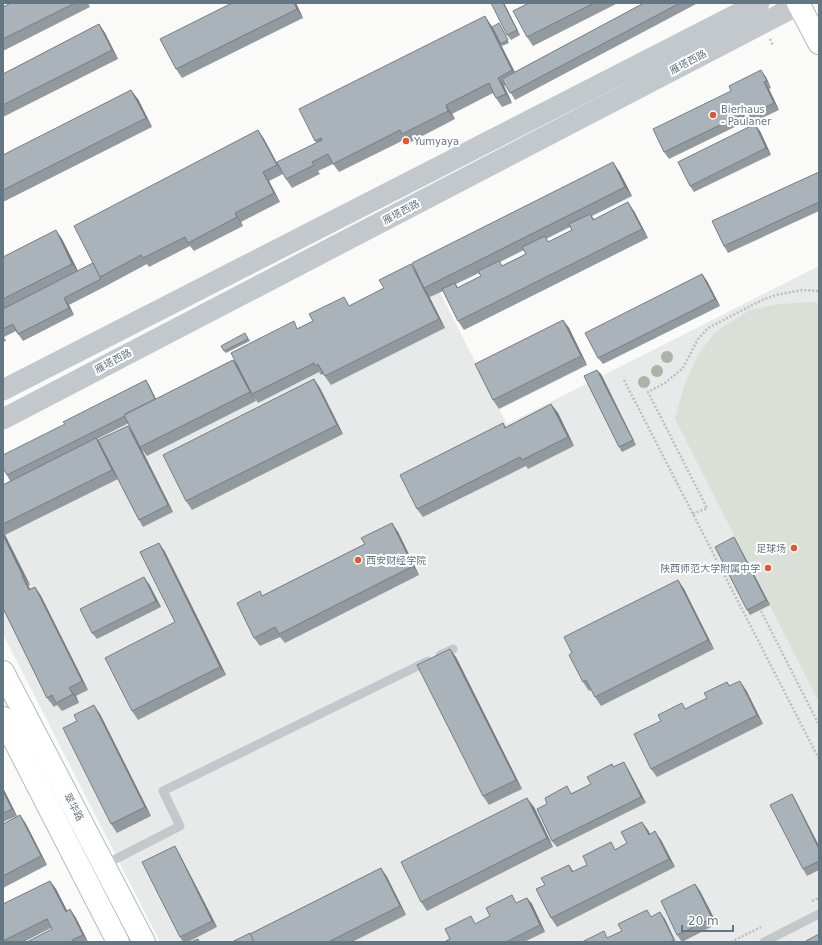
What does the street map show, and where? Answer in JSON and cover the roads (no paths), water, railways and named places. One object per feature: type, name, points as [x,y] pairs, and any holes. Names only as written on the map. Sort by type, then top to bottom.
[{"type":"main road","points":[[798,4],[819,43]]},
{"type":"main road","name":"翠华路","points":[[3,672],[144,942]]},
{"type":"main road","points":[[3,718],[118,942]]},
{"type":"street","name":"雁塔西路","points":[[3,390],[759,3]]},
{"type":"street","name":"雁塔西路","points":[[3,419],[798,4]]},
{"type":"lane","points":[[104,865],[180,826],[163,791],[453,649]]},
{"type":"lane","points":[[764,942],[819,914]]},
{"type":"place","name":"Bierhaus - Paulaner","points":[[713,115]]},
{"type":"place","name":"Yumyaya","points":[[406,141]]},
{"type":"place","name":"足球场","points":[[794,548]]},
{"type":"place","name":"西安财经学院","points":[[358,560]]},
{"type":"place","name":"陕西师范大学附属中学","points":[[768,568]]}]
